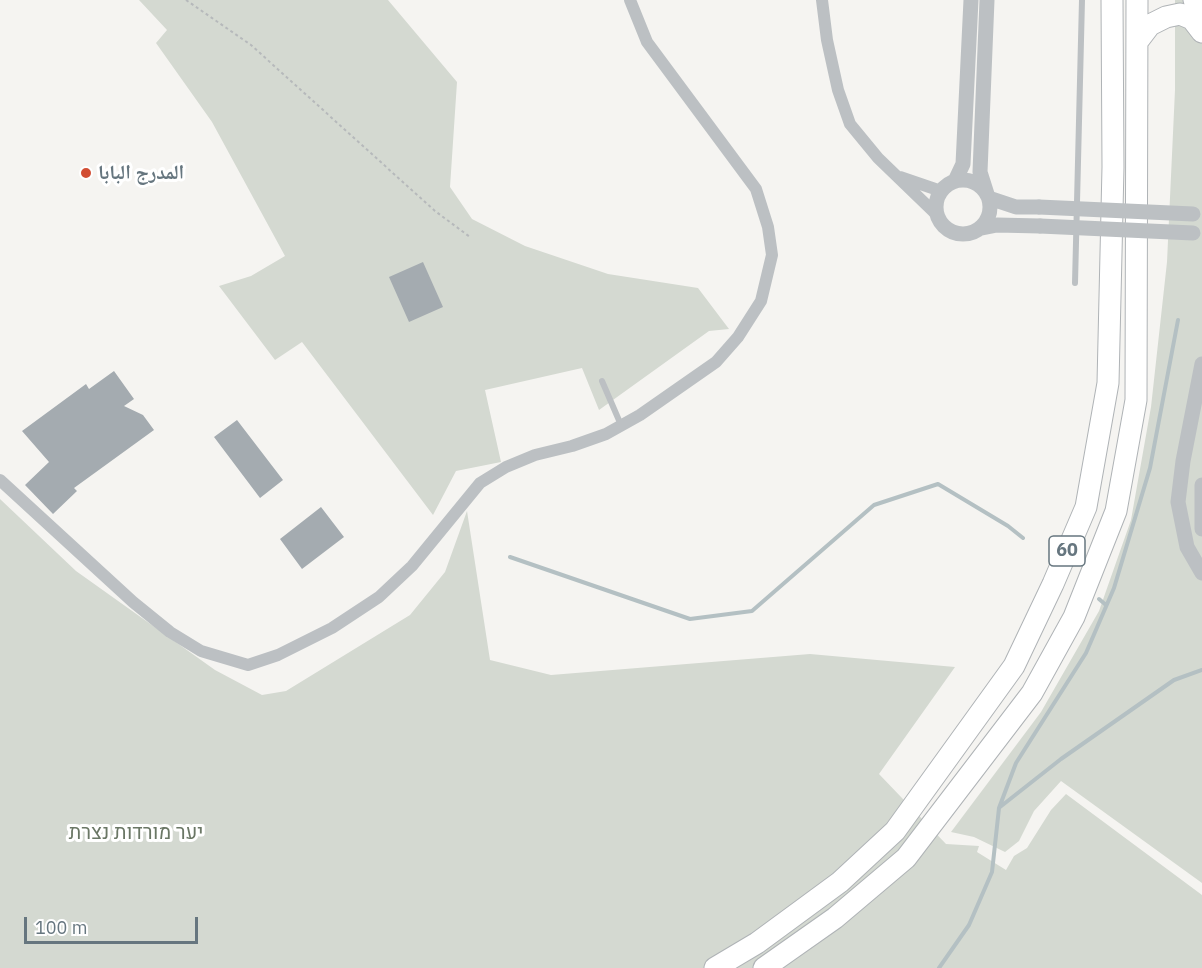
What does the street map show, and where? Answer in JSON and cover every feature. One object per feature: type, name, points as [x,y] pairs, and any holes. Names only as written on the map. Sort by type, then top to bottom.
[{"type":"highway","name":"60","points":[[715,968],[757,943],[840,882],[895,831],[1014,666],[1086,507],[1108,383],[1113,167],[1112,0]]},
{"type":"highway","name":"60","points":[[764,968],[836,918],[906,858],[1032,693],[1074,617],[1116,511],[1136,400],[1137,0]]},
{"type":"highway","points":[[1194,0],[1202,7]]},
{"type":"highway","points":[[1137,42],[1150,25],[1166,17],[1180,14],[1192,19],[1202,32]]},
{"type":"street","points":[[0,480],[133,602],[170,632],[201,651],[248,665],[278,655],[332,628],[379,597],[412,566],[480,483],[525,459],[572,446],[621,425],[716,362],[738,337],[761,301],[772,255],[768,227],[756,189],[647,42],[630,0]]},
{"type":"street","points":[[822,0],[835,80],[850,124],[894,174],[938,215],[948,230],[956,234],[965,234],[997,225],[1197,235]]},
{"type":"street","points":[[938,215],[936,207],[941,191],[955,181],[963,164],[971,0]]},
{"type":"street","points":[[982,228],[990,212],[988,196],[980,172],[987,0]]},
{"type":"street","points":[[894,174],[941,191]]},
{"type":"street","points":[[955,181],[973,182],[988,196],[1016,207],[1197,215]]},
{"type":"street","points":[[1202,364],[1183,461],[1178,502],[1187,547],[1202,573]]},
{"type":"street","points":[[1202,485],[1202,529]]},
{"type":"lane","points":[[1075,283],[1082,0]]},
{"type":"lane","points":[[602,381],[621,425]]},
{"type":"path","points":[[186,0],[251,45],[435,212],[470,237]]},
{"type":"green space","points":[[139,0],[388,0],[457,82],[450,187],[472,219],[525,246],[608,274],[698,288],[729,329],[709,331],[599,410],[582,368],[485,390],[501,462],[456,471],[433,515],[302,342],[275,360],[219,286],[251,276],[285,256],[212,122],[156,43],[167,30]]},
{"type":"green space","points":[[1175,0],[1202,0],[1202,883],[1061,781],[1034,811],[1019,841],[1005,852],[974,837],[951,832],[1041,712],[1099,611],[1131,520],[1151,407],[1167,262],[1175,90]]},
{"type":"green space","name":"יער מורדות נצרת","points":[[0,499],[76,571],[215,670],[262,695],[286,691],[410,615],[445,572],[467,511],[490,660],[551,675],[810,654],[955,667],[879,774],[946,844],[979,846],[977,852],[1006,870],[1014,856],[1027,848],[1051,810],[1066,794],[1202,895],[1202,968],[0,968]]},
{"type":"building","points":[[423,262],[443,307],[409,322],[389,277]]},
{"type":"building","points":[[114,371],[134,399],[124,406],[143,415],[154,430],[74,488],[77,491],[53,514],[25,485],[49,462],[22,431],[86,384],[89,389]]},
{"type":"building","points":[[237,420],[283,480],[260,498],[214,437]]},
{"type":"building","points":[[321,507],[344,537],[302,569],[280,539]]},
{"type":"waterway","points":[[939,968],[969,925],[992,872],[999,808],[1016,763],[1086,653],[1114,588],[1150,468],[1178,320]]},
{"type":"waterway","points":[[510,557],[690,619],[752,611],[874,505],[938,484],[1008,526],[1023,538]]},
{"type":"waterway","points":[[1099,599],[1106,605]]},
{"type":"waterway","points":[[1000,807],[1061,759],[1174,680],[1202,670]]},
{"type":"place","name":"المدرج البابا","points":[[86,173]]}]
